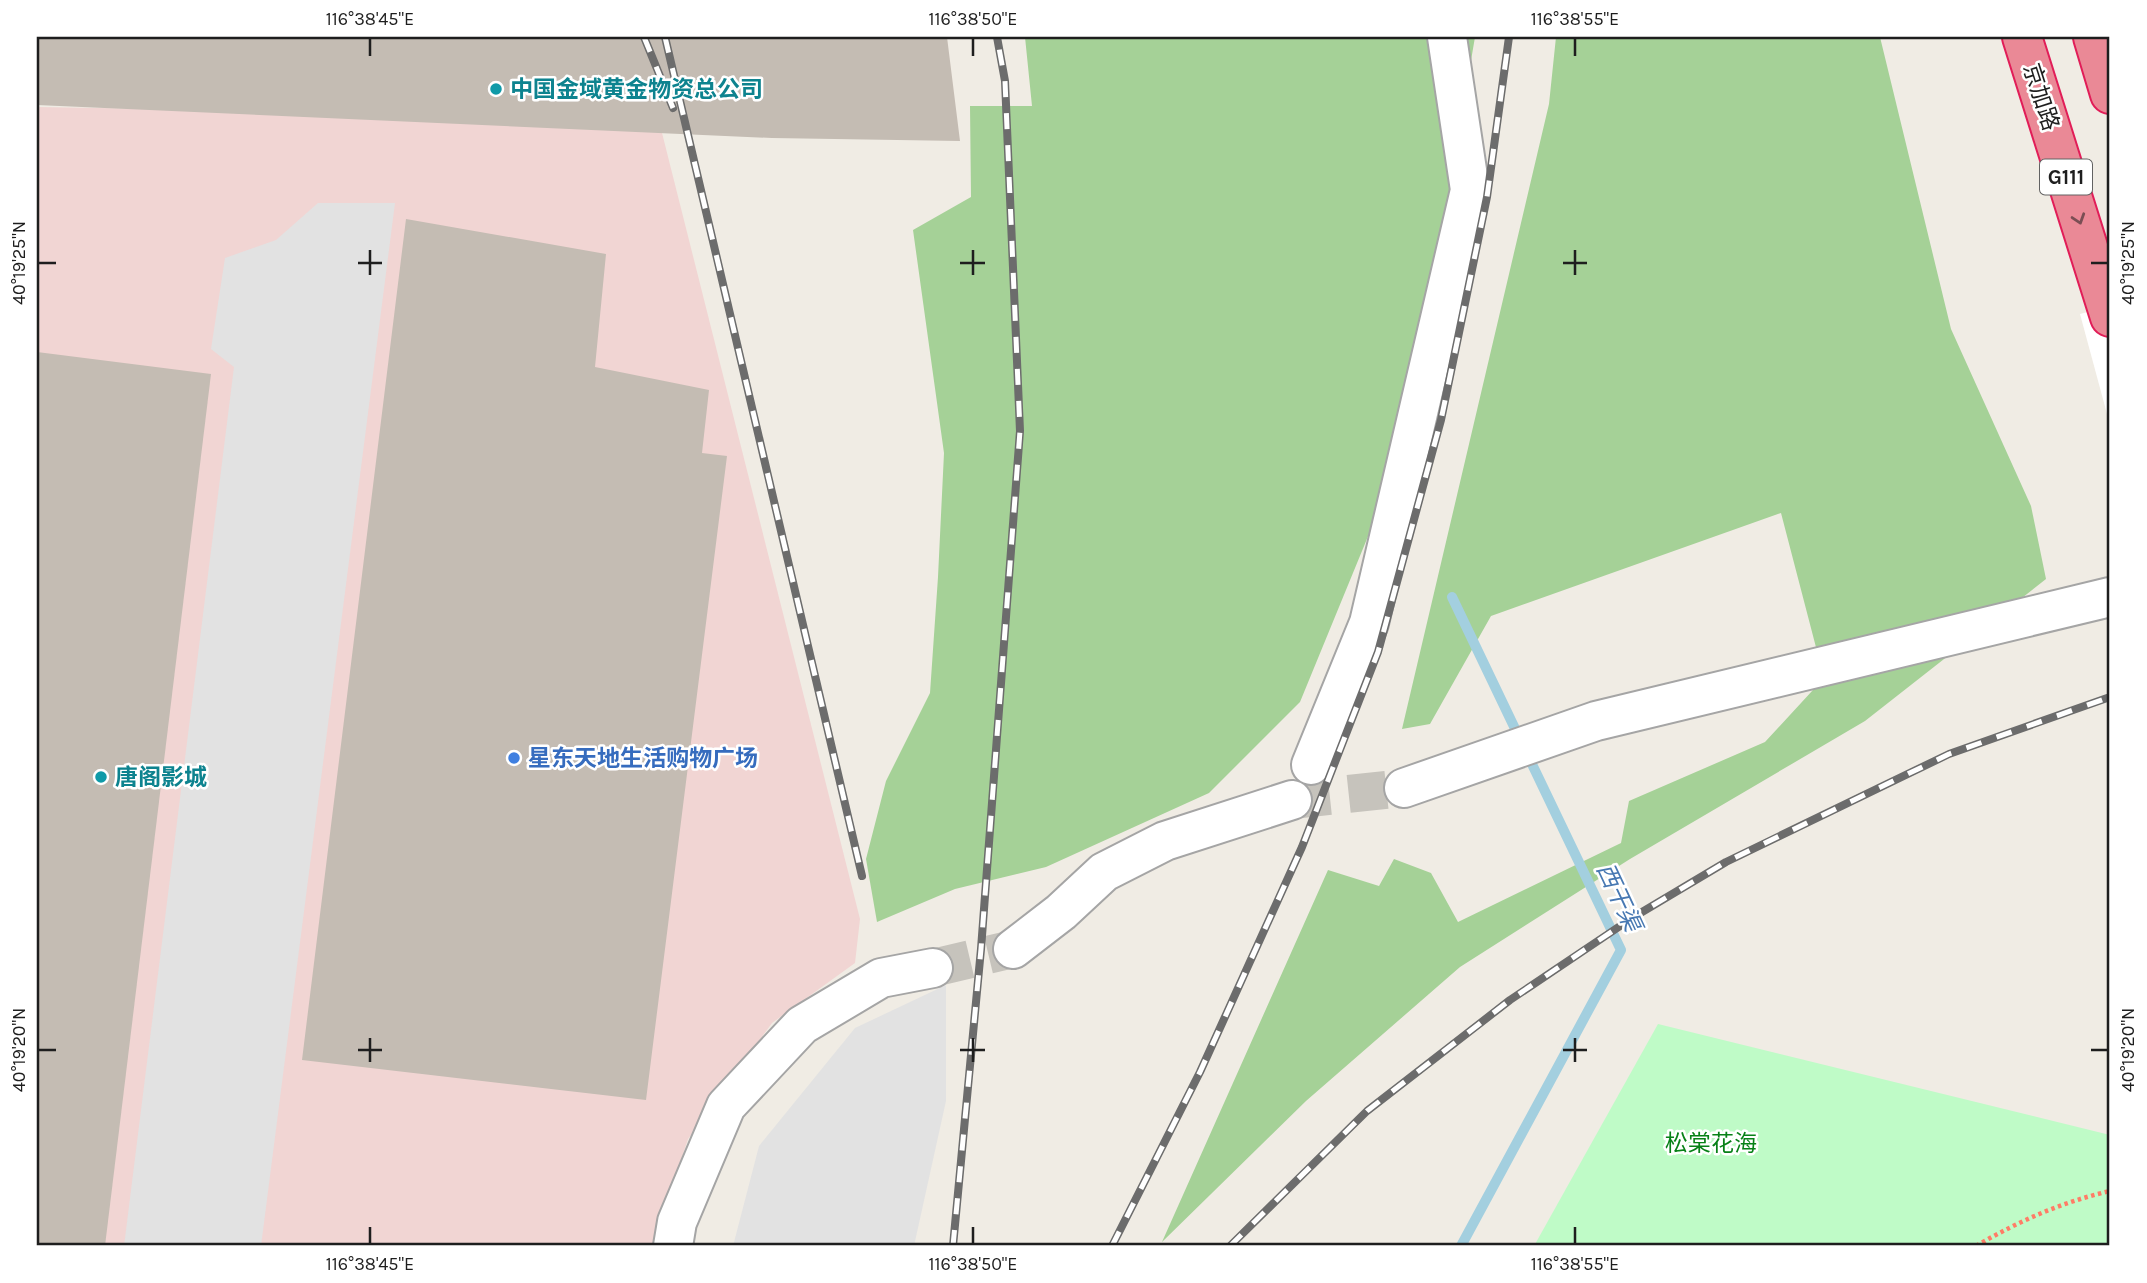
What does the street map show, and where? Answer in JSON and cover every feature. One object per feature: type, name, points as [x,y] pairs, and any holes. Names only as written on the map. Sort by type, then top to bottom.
[{"type":"highway","name":"京加路","points":[[2022,37],[2110,317]]},
{"type":"highway","points":[[2093,37],[2110,94]]},
{"type":"street","points":[[1311,765],[1369,623],[1471,190],[1447,37]]},
{"type":"street","points":[[1404,788],[1596,721],[2110,597]]},
{"type":"street","points":[[1013,949],[1060,912],[1104,872],[1165,841],[1292,800]]},
{"type":"street","points":[[673,1246],[677,1222],[726,1106],[802,1025],[880,978],[933,968]]},
{"type":"path","points":[[1976,1246],[2016,1223],[2080,1198],[2110,1191]]},
{"type":"shaded area","points":[[37,107],[658,117],[860,919],[855,963],[772,1023],[688,1139],[653,1246],[37,1246]]},
{"type":"shaded area","points":[[318,203],[395,203],[261,1246],[124,1246],[234,367],[211,349],[225,258],[276,240]]},
{"type":"shaded area","points":[[946,985],[946,1101],[914,1246],[733,1246],[759,1146],[855,1028]]},
{"type":"green space","points":[[1025,37],[1475,37],[1439,249],[1378,512],[1300,702],[1209,793],[1046,867],[955,889],[877,922],[866,859],[886,781],[930,693],[938,577],[944,453],[913,230],[971,197],[970,106],[1032,106]]},
{"type":"green space","points":[[1556,37],[1880,37],[1951,329],[2031,506],[2046,579],[1865,721],[1630,859],[1460,967],[1306,1101],[1162,1242],[1328,870],[1379,886],[1394,859],[1431,873],[1458,922],[1621,843],[1629,801],[1765,742],[1824,678],[1781,513],[1491,616],[1430,724],[1402,729],[1549,104]]},
{"type":"green space","name":"松棠花海","points":[[1658,1024],[2110,1135],[2110,1246],[1534,1246]]},
{"type":"pier","points":[[2110,306],[2110,425],[2080,314]]},
{"type":"building","name":"中国金域黄金物资总公司","points":[[37,37],[947,37],[960,141],[772,138],[37,105]]},
{"type":"building","name":"星东天地生活购物广场","points":[[406,219],[606,254],[595,367],[709,390],[702,453],[727,456],[646,1100],[302,1060]]},
{"type":"building","points":[[37,352],[211,374],[105,1246],[37,1246]]},
{"type":"waterway","name":"西干渠","points":[[1452,597],[1621,950],[1461,1246]]},
{"type":"tunnel","points":[[1292,800],[1404,788]]},
{"type":"tunnel","points":[[933,968],[1013,949]]},
{"type":"railway","points":[[644,37],[673,108]]},
{"type":"railway","points":[[665,37],[862,876]]},
{"type":"railway","points":[[953,1246],[981,949],[1020,431],[1005,81],[997,37]]},
{"type":"railway","points":[[1112,1246],[1200,1072],[1302,847],[1378,652],[1441,420],[1487,197],[1509,37]]},
{"type":"railway","points":[[1230,1246],[1367,1111],[1510,1000],[1632,918],[1726,862],[1949,754],[2110,697]]},
{"type":"place","name":"中国金域黄金物资总公司","points":[[496,89]]},
{"type":"place","name":"星东天地生活购物广场","points":[[514,758]]},
{"type":"place","name":"唐阁影城","points":[[101,777]]}]
